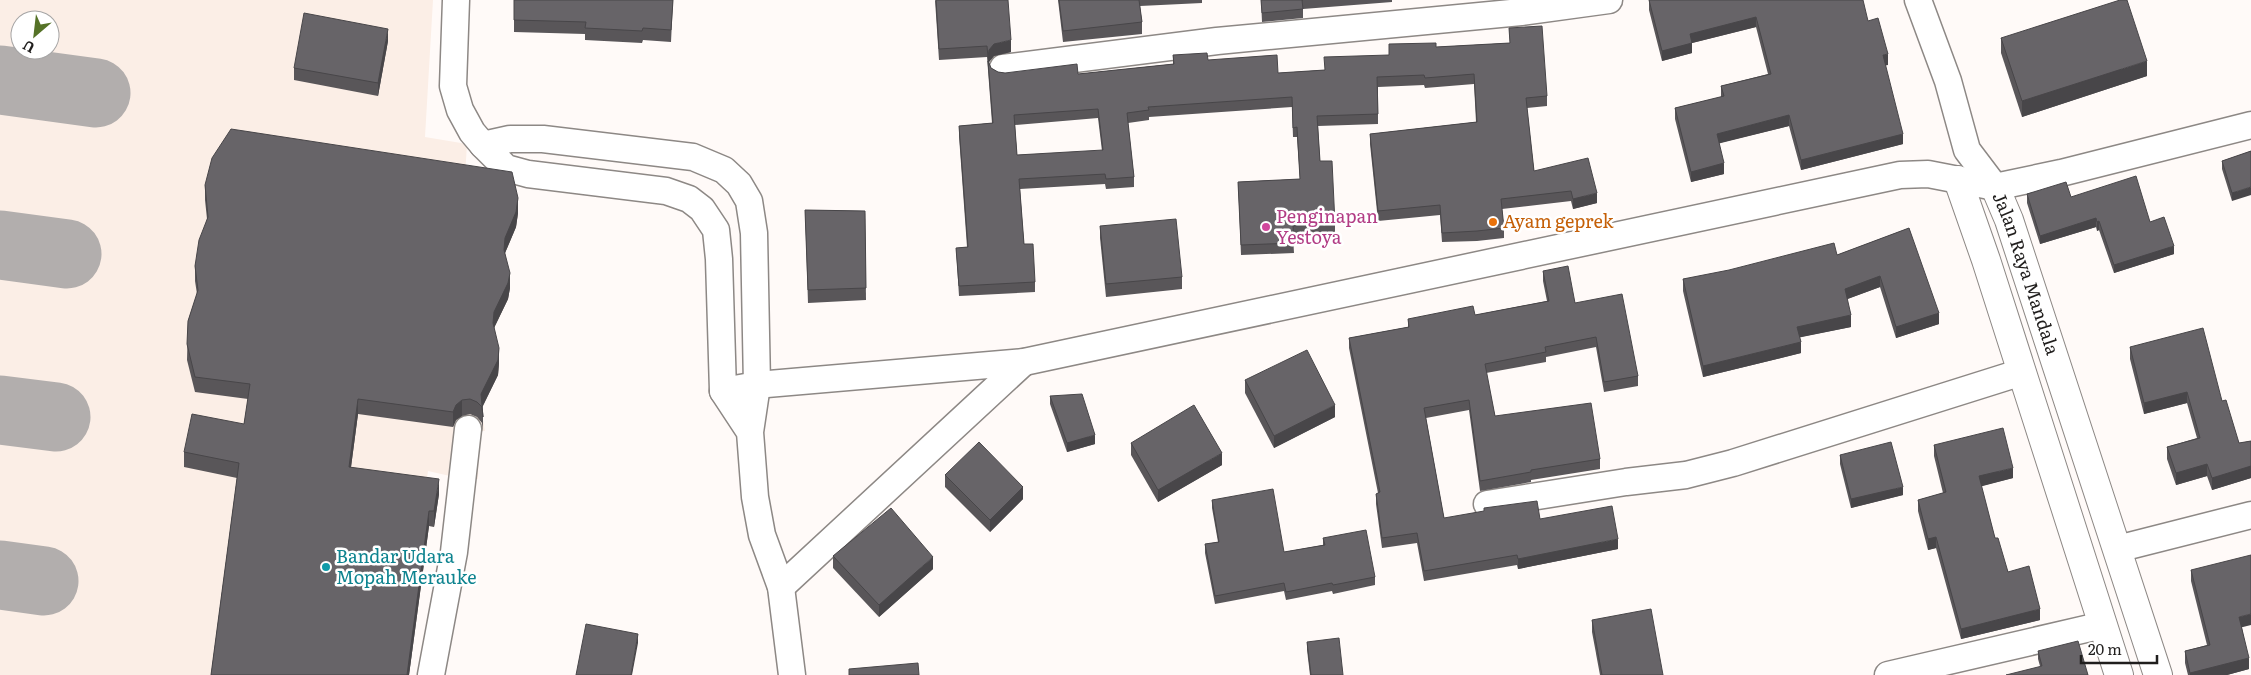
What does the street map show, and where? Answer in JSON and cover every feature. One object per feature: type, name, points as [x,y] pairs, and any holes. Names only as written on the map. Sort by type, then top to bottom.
[{"type":"highway","name":"Jalan Raya Mandala","points":[[1958,180],[1986,260],[2119,675]]},
{"type":"highway","name":"Jalan Raya Mandala","points":[[1995,187],[2009,220],[2158,675]]},
{"type":"street","points":[[456,0],[453,86],[460,110],[472,132],[504,176]]},
{"type":"street","points":[[1003,68],[1217,41],[1521,12],[1609,0]]},
{"type":"street","points":[[1918,0],[1948,81],[1967,150],[1958,180]]},
{"type":"street","points":[[722,391],[757,385],[1024,362],[1900,175],[1928,174],[1995,187],[2061,173],[2251,125]]},
{"type":"street","points":[[483,145],[510,139],[543,139],[693,158],[724,170],[740,184],[749,201],[754,233],[757,385],[750,432],[755,497],[762,535],[780,587],[792,675]]},
{"type":"street","points":[[504,176],[510,139]]},
{"type":"street","name":"Jalan Raya Mandala","points":[[1967,150],[1995,187]]},
{"type":"street","points":[[504,176],[528,174],[666,191],[689,200],[702,209],[716,230],[719,259],[722,391],[750,432]]},
{"type":"street","points":[[780,587],[1024,362]]},
{"type":"street","points":[[1487,504],[1626,482],[1686,475],[1733,464],[2022,372]]},
{"type":"street","points":[[432,675],[454,552],[468,429]]},
{"type":"street","points":[[2117,549],[2251,515]]},
{"type":"street","points":[[1888,675],[2103,625]]},
{"type":"shaded area","points":[[0,0],[433,0],[425,137],[467,144],[465,176],[518,213],[516,227],[505,253],[504,265],[510,288],[508,299],[494,328],[493,338],[499,363],[498,375],[481,409],[485,431],[479,431],[478,479],[428,471],[425,492],[434,527],[429,526],[409,675],[0,675]]},
{"type":"building","points":[[514,0],[673,0],[671,30],[643,28],[642,31],[585,28],[586,22],[514,20]]},
{"type":"building","points":[[936,0],[1008,0],[1011,40],[994,44],[989,50],[988,57],[987,46],[939,49]]},
{"type":"building","points":[[1059,0],[1139,0],[1142,22],[1063,31]]},
{"type":"building","points":[[1261,0],[1302,0],[1303,9],[1262,13]]},
{"type":"building","points":[[1649,0],[1863,0],[1868,21],[1878,18],[1888,54],[1883,55],[1903,134],[1801,160],[1789,115],[1717,134],[1724,163],[1691,172],[1675,108],[1724,96],[1721,86],[1771,74],[1756,17],[1690,34],[1692,43],[1662,51]]},
{"type":"building","points":[[2120,0],[2127,0],[2147,61],[2022,101],[2001,38]]},
{"type":"building","points":[[304,13],[388,29],[378,83],[294,68]]},
{"type":"building","points":[[1542,26],[1547,96],[1526,98],[1534,171],[1588,158],[1597,193],[1573,199],[1571,191],[1501,199],[1504,228],[1477,231],[1442,233],[1440,205],[1378,211],[1370,134],[1477,122],[1474,74],[1425,78],[1424,75],[1377,77],[1378,114],[1317,116],[1320,161],[1332,161],[1335,224],[1293,226],[1294,243],[1241,245],[1238,182],[1300,179],[1297,127],[1293,128],[1292,97],[1148,107],[1149,110],[1127,113],[1134,177],[1106,179],[1105,174],[1019,179],[1024,244],[1033,244],[1035,282],[959,286],[956,248],[968,247],[959,126],[993,123],[988,61],[991,68],[1005,73],[1077,64],[1078,74],[1174,64],[1173,55],[1207,53],[1208,60],[1277,55],[1278,73],[1325,70],[1324,57],[1389,55],[1389,44],[1436,43],[1436,47],[1510,43],[1509,28]],"holes":[[[1098,109],[1103,150],[1017,155],[1014,115]]]},
{"type":"building","points":[[231,129],[512,172],[518,198],[516,212],[505,238],[504,250],[510,273],[508,283],[494,312],[493,323],[499,348],[498,360],[481,394],[483,417],[482,407],[470,399],[462,400],[456,405],[453,412],[358,399],[349,467],[439,479],[434,511],[429,511],[407,675],[211,675],[239,463],[184,452],[192,414],[244,424],[250,384],[195,377],[187,344],[188,321],[198,290],[195,266],[199,240],[208,217],[205,185],[212,158]]},
{"type":"building","points":[[2251,151],[2251,187],[2232,193],[2222,161]]},
{"type":"building","points":[[2136,176],[2150,222],[2164,217],[2174,246],[2114,265],[2099,221],[2097,222],[2096,218],[2040,236],[2027,194],[2066,182],[2071,197]]},
{"type":"building","points":[[805,210],[865,211],[866,288],[808,290]]},
{"type":"building","points":[[1176,219],[1182,277],[1106,284],[1100,226]]},
{"type":"building","points":[[1909,228],[1939,313],[1896,327],[1880,276],[1845,289],[1851,315],[1797,327],[1801,342],[1703,366],[1683,279],[1729,270],[1834,243],[1837,255]]},
{"type":"building","points":[[1568,266],[1575,303],[1622,294],[1638,376],[1604,382],[1596,337],[1545,347],[1546,352],[1485,364],[1495,416],[1591,403],[1600,459],[1531,470],[1531,472],[1480,481],[1469,400],[1424,408],[1444,518],[1484,511],[1484,508],[1537,501],[1540,519],[1612,506],[1618,539],[1518,559],[1517,555],[1424,571],[1417,533],[1382,538],[1376,494],[1380,492],[1349,338],[1409,327],[1408,319],[1473,306],[1475,315],[1549,301],[1543,271]]},
{"type":"building","points":[[2203,328],[2222,401],[2226,400],[2239,443],[2251,441],[2251,466],[2212,478],[2207,464],[2176,473],[2167,447],[2200,438],[2187,392],[2144,403],[2130,347]]},
{"type":"building","points":[[1307,350],[1335,405],[1274,436],[1245,380]]},
{"type":"building","points":[[1082,394],[1095,435],[1067,443],[1050,396]]},
{"type":"building","points":[[1194,405],[1222,453],[1158,490],[1131,443]]},
{"type":"building","points":[[2003,428],[2013,468],[1979,476],[1995,538],[1998,538],[2008,572],[2029,566],[2040,609],[1961,629],[1936,537],[1928,539],[1918,500],[1946,492],[1934,445]]},
{"type":"building","points":[[979,442],[1023,487],[990,520],[945,475]]},
{"type":"building","points":[[1891,442],[1903,487],[1851,499],[1840,455]]},
{"type":"building","points":[[1273,489],[1284,552],[1325,545],[1323,538],[1366,530],[1375,577],[1286,592],[1284,583],[1215,596],[1205,544],[1219,542],[1212,500]]},
{"type":"building","points":[[891,508],[933,557],[879,605],[833,556]]},
{"type":"building","points":[[2251,555],[2251,614],[2239,617],[2249,658],[2190,673],[2185,651],[2210,645],[2191,570]]},
{"type":"building","points":[[1651,609],[1663,675],[1602,675],[1592,620]]},
{"type":"building","points":[[586,624],[638,634],[631,675],[576,675]]},
{"type":"building","points":[[1339,638],[1343,675],[1311,675],[1307,642]]},
{"type":"building","points":[[2078,641],[2088,675],[2006,675],[2042,666],[2038,651]]},
{"type":"building","points":[[918,663],[919,675],[849,675],[849,669]]},
{"type":"taxiway","points":[[0,80],[96,93]]},
{"type":"taxiway","points":[[0,245],[67,254]]},
{"type":"taxiway","points":[[0,410],[56,417]]},
{"type":"taxiway","points":[[0,575],[44,581]]},
{"type":"place","name":"Ayam geprek","points":[[1493,222]]},
{"type":"place","name":"Penginapan Yestoya","points":[[1266,227]]},
{"type":"place","name":"Bandar Udara Mopah Merauke","points":[[326,567]]}]
